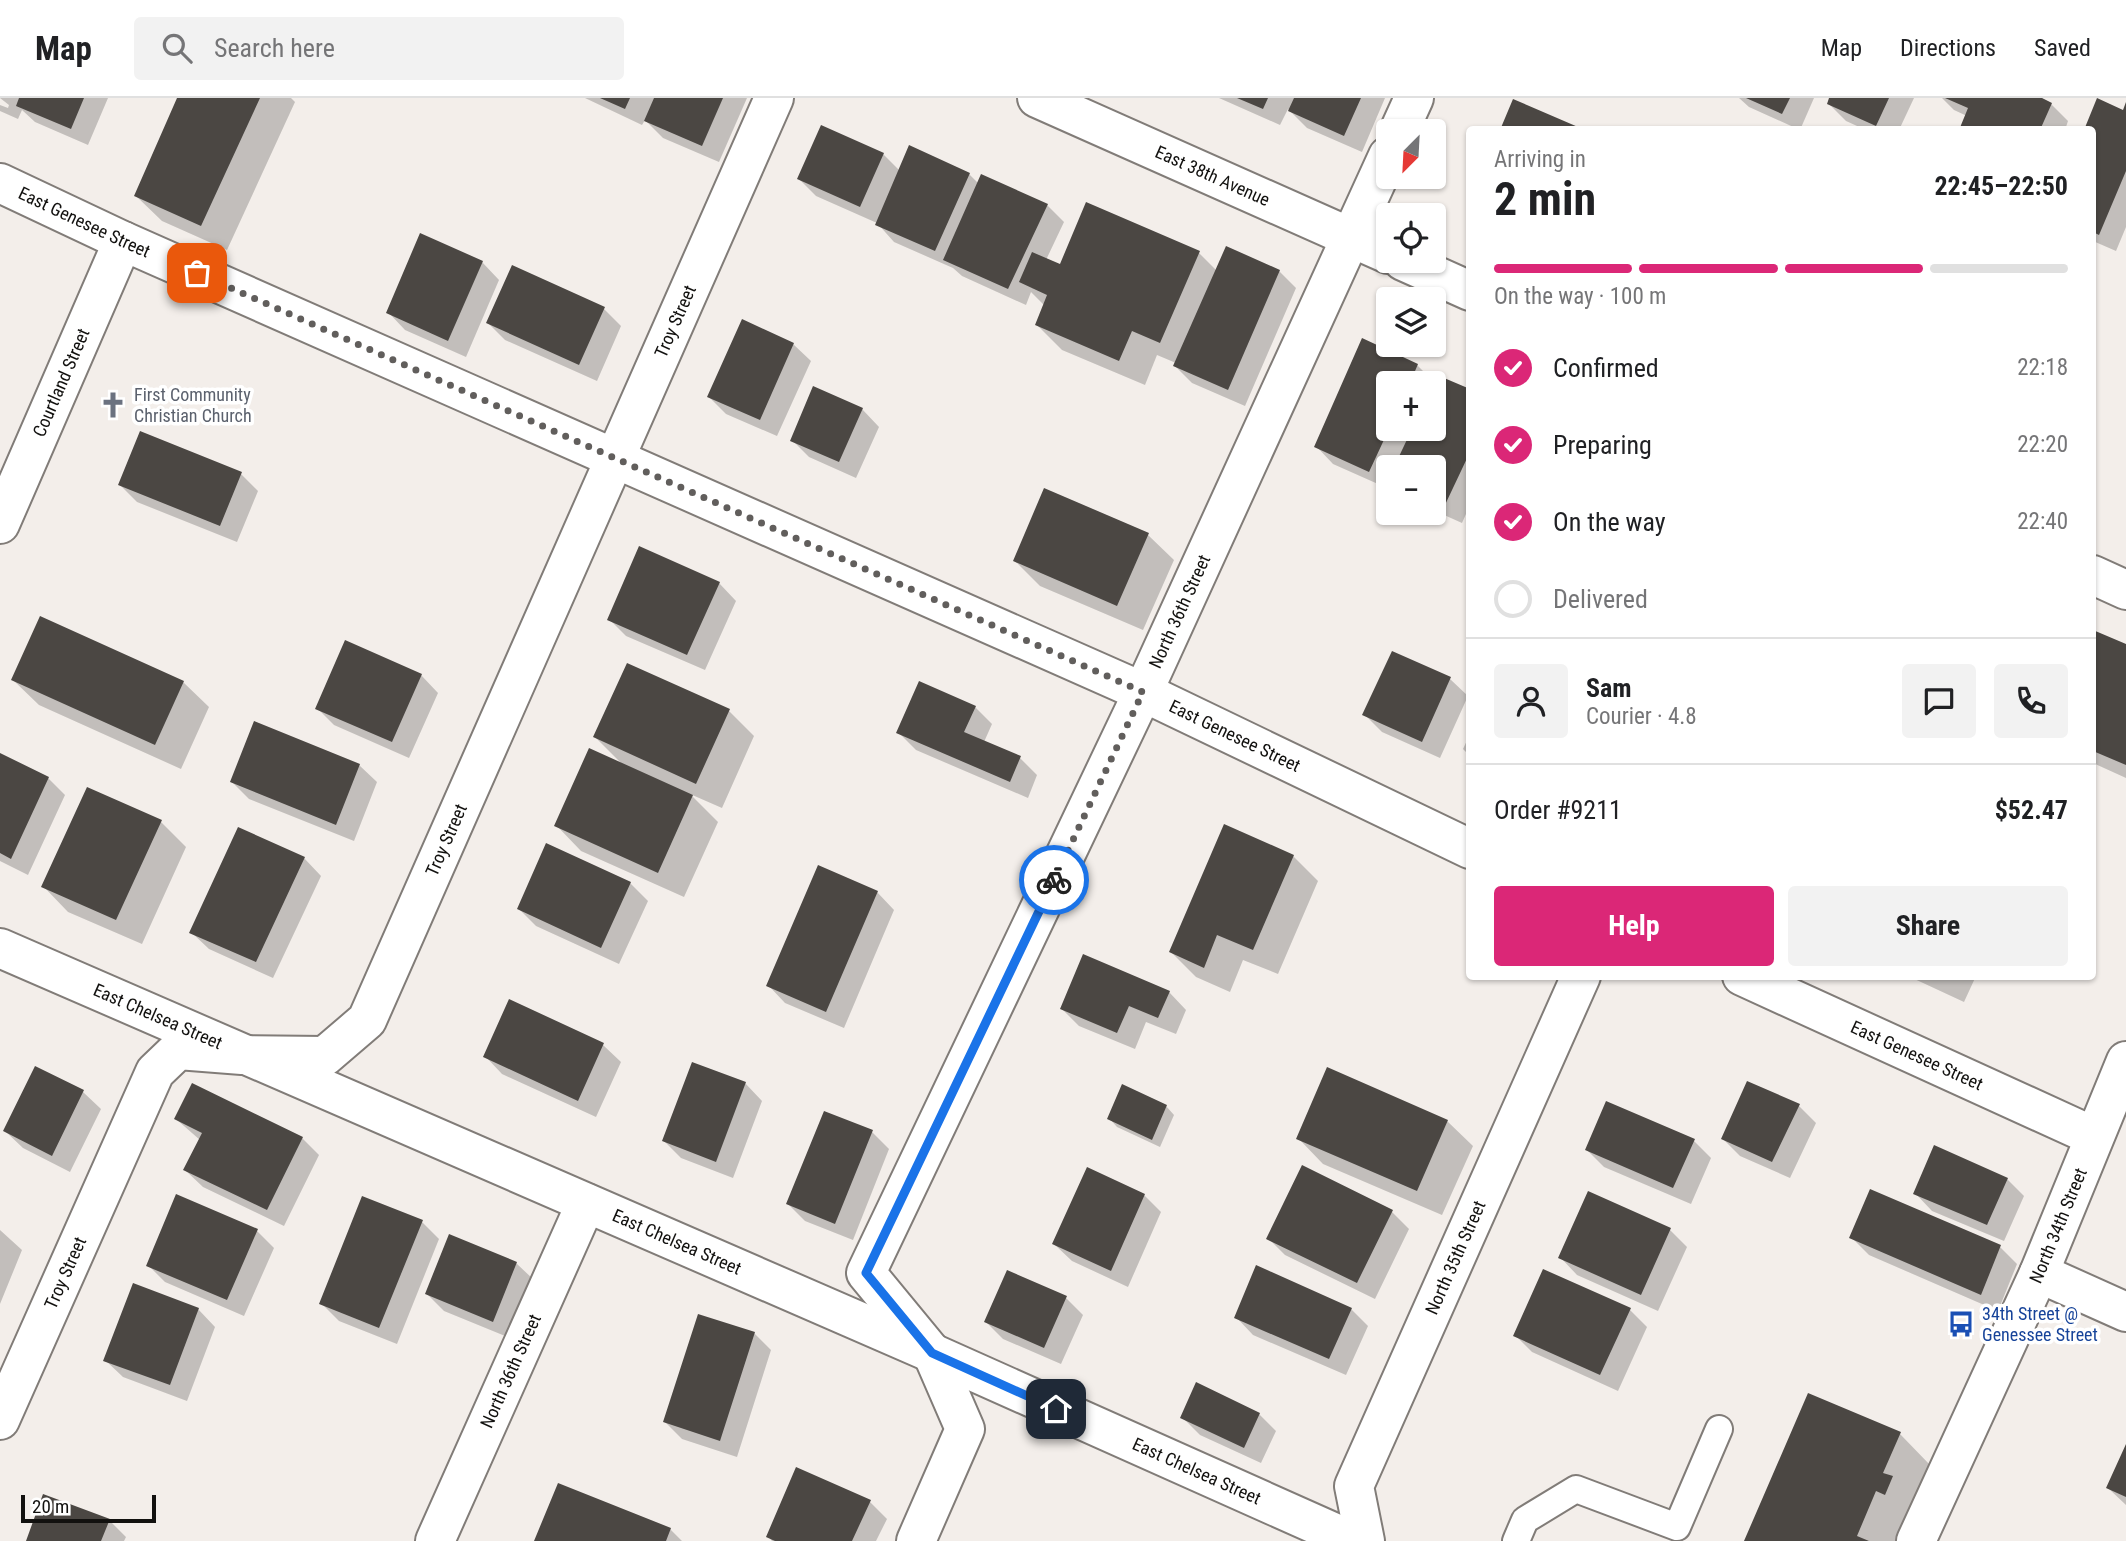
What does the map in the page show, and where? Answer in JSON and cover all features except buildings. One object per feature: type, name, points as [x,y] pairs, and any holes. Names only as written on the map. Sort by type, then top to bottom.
[{"type":"street","name":"Troy Street","points":[[0,1420],[155,1072],[178,1050],[242,1055],[325,1056],[367,1020],[617,459],[774,98]]},
{"type":"street","name":"East 38th Avenue","points":[[1037,98],[1376,248]]},
{"type":"street","points":[[1404,119],[1414,98]]},
{"type":"street","name":"North 36th Street","points":[[932,1353],[866,1273],[1143,692],[1376,182]]},
{"type":"street","name":"East Genesee Street","points":[[0,183],[123,241],[1143,692],[1466,847]]},
{"type":"street","name":"Courtland Street","points":[[0,524],[123,241]]},
{"type":"street","points":[[1430,273],[1466,289]]},
{"type":"street","points":[[2096,576],[2126,590]]},
{"type":"street","name":"East Chelsea Street","points":[[0,948],[932,1353],[1353,1541]]},
{"type":"street","name":"North 35th Street","points":[[1365,1541],[1354,1486],[1579,980]]},
{"type":"street","name":"East Genesee Street","points":[[1751,980],[2093,1136]]},
{"type":"street","name":"North 34th Street","points":[[1916,1541],[2039,1273],[2093,1136],[2126,1062]]},
{"type":"street","name":"North 36th Street","points":[[435,1541],[586,1203]]},
{"type":"street","points":[[2039,1273],[2126,1312]]},
{"type":"street","points":[[916,1541],[965,1429],[932,1353]]},
{"type":"lane","points":[[1516,1541],[1525,1520],[1576,1489],[1677,1527],[1719,1429]]},
{"type":"way so far","points":[[197,273],[1143,692],[1054,880]]},
{"type":"place","name":"First Community Christian Church","points":[[113,405]]},
{"type":"place","name":"34th Street @ Genessee Street","points":[[1961,1324]]},
{"type":"route","points":[[1054,880],[866,1273],[932,1353],[1056,1409]]}]
